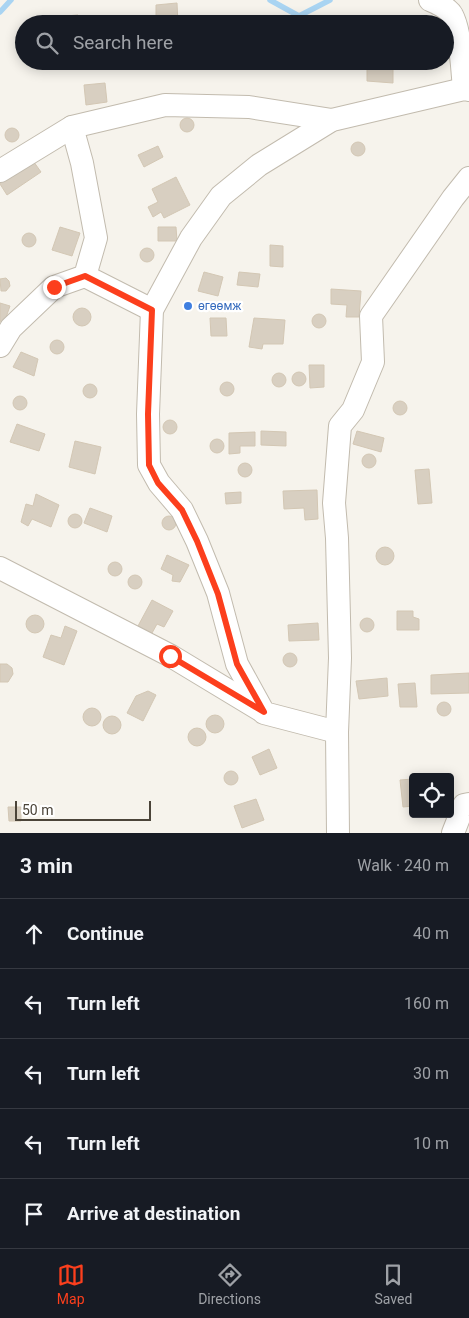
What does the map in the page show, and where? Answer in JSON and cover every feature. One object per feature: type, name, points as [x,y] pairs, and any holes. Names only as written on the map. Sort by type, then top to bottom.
[{"type":"street","points":[[430,0],[452,15]]},
{"type":"street","points":[[264,712],[237,664],[218,594],[197,541],[182,510],[158,483],[149,465],[148,414],[152,310],[191,238],[221,196],[259,165],[332,120],[467,90],[454,21]]},
{"type":"street","points":[[0,171],[72,127],[165,104],[250,107],[332,120]]},
{"type":"street","points":[[72,127],[82,162],[96,238],[85,276]]},
{"type":"street","points":[[338,833],[337,732],[340,658],[337,538],[334,503],[340,426],[353,410],[373,362],[371,316],[469,178]]},
{"type":"street","points":[[0,346],[11,328],[54,287],[85,276],[152,310]]},
{"type":"street","points":[[0,568],[170,656],[264,712],[337,732]]},
{"type":"street","points":[[453,833],[464,805],[469,804]]},
{"type":"building","points":[[177,3],[178,15],[156,15],[156,5]]},
{"type":"building","points":[[367,70],[393,70],[393,83],[367,81]]},
{"type":"building","points":[[105,83],[107,102],[86,105],[84,85]]},
{"type":"building","points":[[187,118],[192,120],[194,125],[192,130],[187,132],[182,130],[180,125],[182,120]]},
{"type":"building","points":[[12,128],[17,130],[19,135],[17,140],[12,142],[7,140],[5,135],[7,130]]},
{"type":"building","points":[[358,142],[363,144],[365,149],[363,154],[358,156],[353,154],[351,149],[353,144]]},
{"type":"building","points":[[158,146],[163,157],[144,167],[138,155]]},
{"type":"building","points":[[31,158],[41,172],[7,195],[0,184],[0,179]]},
{"type":"building","points":[[176,177],[190,205],[164,218],[161,212],[153,217],[148,207],[158,202],[152,189]]},
{"type":"building","points":[[60,227],[80,233],[72,256],[52,250]]},
{"type":"building","points":[[158,227],[176,227],[177,241],[158,241]]},
{"type":"building","points":[[29,233],[34,235],[36,240],[34,245],[29,247],[24,245],[22,240],[24,235]]},
{"type":"building","points":[[270,245],[283,246],[283,267],[270,266]]},
{"type":"building","points":[[147,248],[152,250],[154,255],[152,260],[147,262],[142,260],[140,255],[142,250]]},
{"type":"building","points":[[204,272],[223,277],[218,296],[198,291]]},
{"type":"building","points":[[239,272],[260,274],[258,287],[237,285]]},
{"type":"building","points":[[6,278],[10,286],[6,291],[1,291],[0,279]]},
{"type":"building","points":[[331,289],[361,291],[359,317],[346,317],[347,305],[331,304]]},
{"type":"building","points":[[0,303],[10,306],[4,323],[0,321]]},
{"type":"building","points":[[78,308],[86,308],[91,313],[89,324],[78,326],[73,321],[73,313]]},
{"type":"building","points":[[319,314],[324,316],[326,321],[324,326],[319,328],[314,326],[312,321],[314,316]]},
{"type":"building","points":[[210,318],[226,318],[227,336],[211,336]]},
{"type":"building","points":[[254,318],[285,320],[283,344],[263,344],[262,349],[249,347]]},
{"type":"building","points":[[57,340],[62,342],[64,347],[62,352],[57,354],[52,352],[50,347],[52,342]]},
{"type":"building","points":[[21,352],[38,359],[34,376],[13,367]]},
{"type":"building","points":[[309,365],[324,365],[324,387],[310,388]]},
{"type":"building","points":[[299,372],[304,374],[306,379],[304,384],[299,386],[294,384],[292,379],[294,374]]},
{"type":"building","points":[[279,373],[284,375],[286,380],[284,385],[279,387],[274,385],[272,380],[274,375]]},
{"type":"building","points":[[227,382],[232,384],[234,389],[232,394],[227,396],[222,394],[220,389],[222,384]]},
{"type":"building","points":[[90,384],[95,386],[97,391],[95,396],[90,398],[85,396],[83,391],[85,386]]},
{"type":"building","points":[[20,396],[25,398],[27,403],[25,408],[20,410],[15,408],[13,403],[15,398]]},
{"type":"building","points":[[400,401],[405,403],[407,408],[405,413],[400,415],[395,413],[393,408],[395,403]]},
{"type":"building","points":[[170,420],[175,422],[177,427],[175,432],[170,434],[165,432],[163,427],[165,422]]},
{"type":"building","points":[[17,424],[45,434],[39,451],[10,442]]},
{"type":"building","points":[[261,431],[286,432],[286,446],[261,445]]},
{"type":"building","points":[[357,431],[384,438],[381,452],[353,444]]},
{"type":"building","points":[[255,432],[255,446],[240,446],[240,453],[229,454],[229,433]]},
{"type":"building","points":[[217,439],[222,441],[224,446],[222,451],[217,453],[212,451],[210,446],[212,441]]},
{"type":"building","points":[[75,441],[101,447],[95,474],[69,467]]},
{"type":"building","points":[[369,454],[374,456],[376,461],[374,466],[369,468],[364,466],[362,461],[364,456]]},
{"type":"building","points":[[245,463],[250,465],[252,470],[250,475],[245,477],[240,475],[238,470],[240,465]]},
{"type":"building","points":[[429,469],[432,503],[418,504],[415,470]]},
{"type":"building","points":[[317,490],[318,519],[305,520],[304,508],[284,509],[283,491]]},
{"type":"building","points":[[241,492],[241,503],[226,504],[225,493]]},
{"type":"building","points":[[36,494],[59,505],[51,527],[32,519],[28,526],[21,522],[26,504],[33,506]]},
{"type":"building","points":[[90,508],[112,516],[107,532],[84,523]]},
{"type":"building","points":[[75,514],[80,516],[82,521],[80,526],[75,528],[70,526],[68,521],[70,516]]},
{"type":"building","points":[[169,516],[174,518],[176,523],[174,528],[169,530],[164,528],[162,523],[164,518]]},
{"type":"building","points":[[385,547],[391,550],[394,556],[391,562],[385,565],[379,562],[376,556],[379,550]]},
{"type":"building","points":[[167,555],[189,565],[180,582],[172,581],[173,575],[161,569]]},
{"type":"building","points":[[115,562],[120,564],[122,569],[120,574],[115,576],[110,574],[108,569],[110,564]]},
{"type":"building","points":[[135,575],[140,577],[142,582],[140,587],[135,589],[130,587],[128,582],[130,577]]},
{"type":"building","points":[[152,600],[173,611],[164,627],[157,624],[152,633],[138,626]]},
{"type":"building","points":[[397,611],[413,611],[413,617],[419,619],[419,630],[397,630]]},
{"type":"building","points":[[31,615],[39,615],[44,620],[42,631],[31,633],[26,628],[26,620]]},
{"type":"building","points":[[367,618],[372,620],[374,625],[372,630],[367,632],[362,630],[360,625],[362,620]]},
{"type":"building","points":[[318,623],[319,640],[289,641],[288,625]]},
{"type":"building","points":[[65,626],[77,631],[64,665],[43,657],[51,635],[61,638]]},
{"type":"building","points":[[290,653],[295,655],[297,660],[295,665],[290,667],[285,665],[283,660],[285,655]]},
{"type":"building","points":[[0,664],[7,664],[12,668],[13,674],[8,682],[0,682]]},
{"type":"building","points":[[469,673],[469,693],[431,694],[431,675]]},
{"type":"building","points":[[387,678],[388,696],[359,699],[356,681]]},
{"type":"building","points":[[415,683],[417,707],[400,707],[398,684]]},
{"type":"building","points":[[148,691],[156,695],[143,721],[127,713],[136,696]]},
{"type":"building","points":[[444,702],[449,704],[451,709],[449,714],[444,716],[439,714],[437,709],[439,704]]},
{"type":"building","points":[[88,708],[96,708],[101,713],[99,724],[88,726],[83,721],[83,713]]},
{"type":"building","points":[[211,715],[219,715],[224,720],[222,731],[211,733],[206,728],[206,720]]},
{"type":"building","points":[[108,716],[116,716],[121,721],[119,732],[108,734],[103,729],[103,721]]},
{"type":"building","points":[[193,728],[201,728],[206,733],[204,744],[193,746],[188,741],[188,733]]},
{"type":"building","points":[[269,749],[277,768],[260,775],[252,757]]},
{"type":"building","points":[[231,771],[236,773],[238,778],[236,783],[231,785],[226,783],[224,778],[226,773]]},
{"type":"building","points":[[409,779],[409,806],[403,807],[400,780]]},
{"type":"building","points":[[256,799],[264,820],[242,828],[234,806]]},
{"type":"building","points":[[8,807],[21,807],[21,821],[9,821]]},
{"type":"waterway","points":[[0,12],[11,0]]},
{"type":"waterway","points":[[270,0],[297,15]]},
{"type":"waterway","points":[[301,15],[330,0]]},
{"type":"place","name":"өгөөмж","points":[[188,306]]},
{"type":"route","points":[[54,287],[85,276],[152,310],[148,414],[149,465],[158,483],[182,510],[197,541],[218,594],[237,664],[264,712],[170,656]]}]
